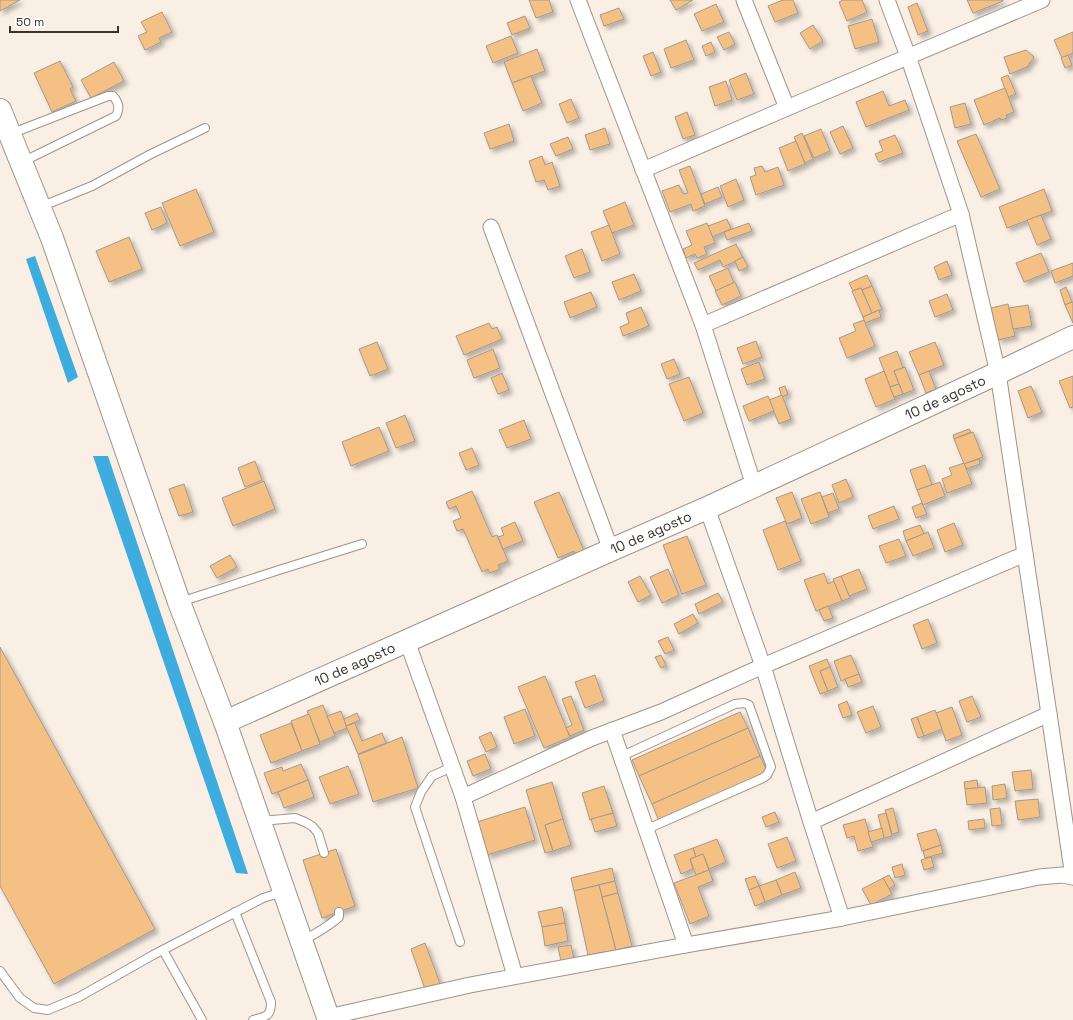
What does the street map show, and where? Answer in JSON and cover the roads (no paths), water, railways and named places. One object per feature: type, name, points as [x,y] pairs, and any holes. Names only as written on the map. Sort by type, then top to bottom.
[{"type":"main road","points":[[0,110],[52,238],[179,602],[225,722],[328,1018]]},
{"type":"main road","name":"10 de agosto","points":[[225,722],[707,508],[1073,337]]},
{"type":"street","points":[[578,0],[703,325],[754,486]]},
{"type":"street","points":[[744,0],[787,108]]},
{"type":"street","points":[[328,1018],[470,985],[842,918],[1039,877],[1062,875],[1073,877],[1050,714],[998,373],[961,214],[908,56],[887,0]]},
{"type":"street","points":[[643,170],[1042,0]]},
{"type":"street","points":[[703,325],[961,214]]},
{"type":"street","points":[[491,227],[611,550]]},
{"type":"street","points":[[707,508],[763,666],[842,918]]},
{"type":"street","points":[[463,797],[592,738],[661,712],[763,666],[1025,554]]},
{"type":"street","points":[[407,641],[463,797],[516,976]]},
{"type":"street","points":[[811,822],[1050,714]]},
{"type":"street","points":[[612,730],[686,945]]},
{"type":"lane","points":[[10,134],[108,96],[113,96],[117,101],[119,107],[116,116],[21,162]]},
{"type":"lane","points":[[39,208],[92,186],[151,154],[205,128]]},
{"type":"lane","points":[[179,602],[362,544]]},
{"type":"lane","points":[[622,756],[735,704],[744,703],[749,705],[771,767],[763,778],[646,829]]},
{"type":"lane","points":[[452,768],[432,776],[421,792],[415,808],[460,942]]},
{"type":"lane","points":[[260,822],[295,818],[305,822],[312,826],[318,833],[324,853]]},
{"type":"lane","points":[[0,971],[20,998],[34,1008],[48,1010],[79,997],[163,950],[262,898],[284,892]]},
{"type":"lane","points":[[234,912],[271,1002],[271,1010],[266,1016],[253,1020]]},
{"type":"lane","points":[[301,941],[332,923],[339,917],[339,912]]},
{"type":"lane","points":[[163,950],[202,1020]]},
{"type":"water","points":[[35,256],[78,377],[68,383],[26,259]]},
{"type":"water","points":[[93,456],[108,456],[248,874],[236,873]]}]
